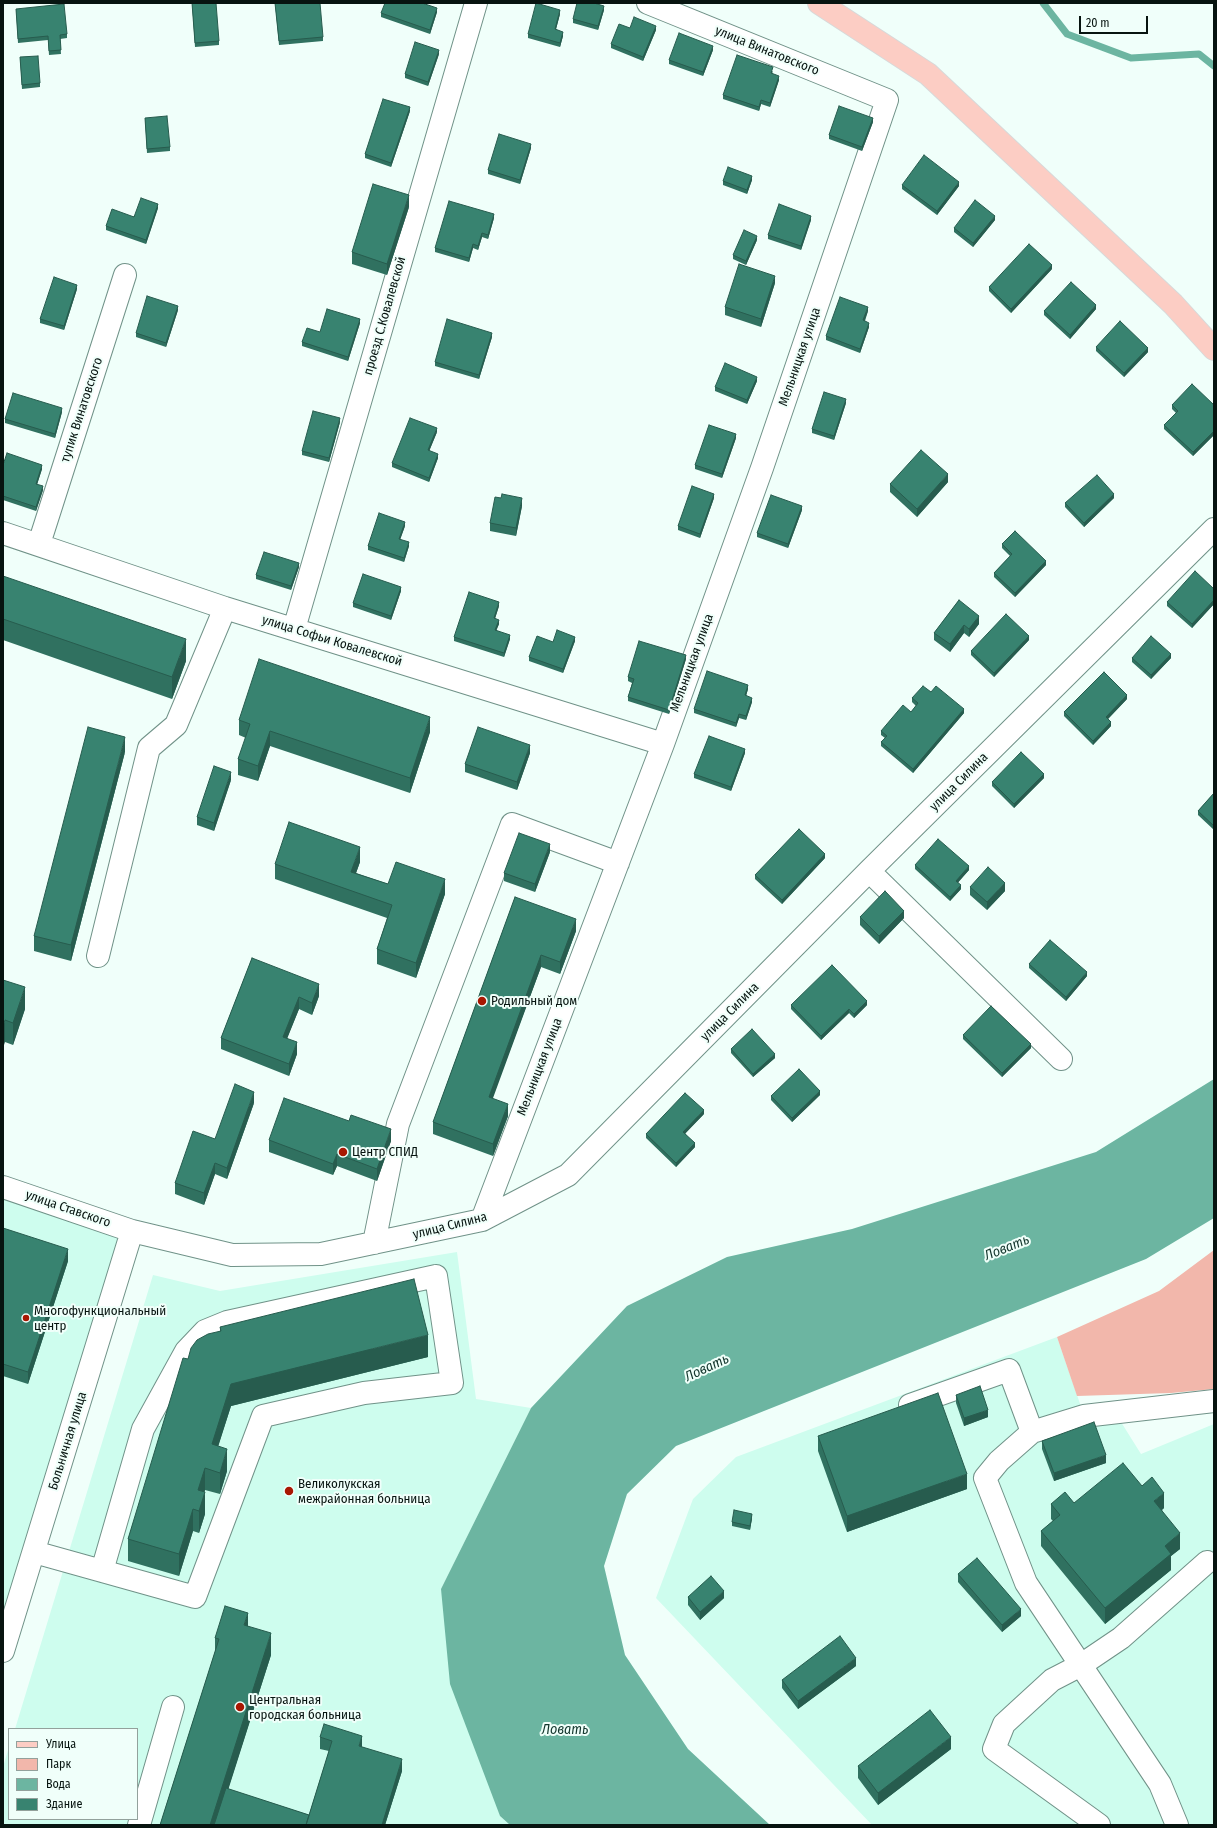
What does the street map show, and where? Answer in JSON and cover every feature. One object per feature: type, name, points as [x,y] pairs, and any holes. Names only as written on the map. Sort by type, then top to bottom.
[{"type":"main road","points":[[819,3],[928,74],[1173,304],[1214,348]]},
{"type":"street","name":"проезд С.Ковалевской","points":[[294,629],[476,3]]},
{"type":"street","name":"улица Винатовского","points":[[648,3],[887,100]]},
{"type":"street","name":"Мельницкая улица","points":[[482,1220],[663,744],[762,468],[887,100]]},
{"type":"street","name":"тупик Винатовского","points":[[39,544],[125,275]]},
{"type":"street","name":"улица Силина","points":[[132,1231],[232,1255],[321,1254],[482,1220],[568,1175],[869,872],[1214,529]]},
{"type":"street","name":"улица Софьи Ковалевской","points":[[3,533],[225,608],[663,744]]},
{"type":"street","points":[[98,956],[149,748],[176,725],[225,608]]},
{"type":"street","points":[[374,1243],[398,1124],[512,824],[618,863]]},
{"type":"street","points":[[869,872],[1061,1059]]},
{"type":"street","name":"улица Ставского","points":[[3,1187],[132,1231]]},
{"type":"street","name":"Больничная улица","points":[[3,1651],[132,1231]]},
{"type":"street","points":[[34,1552],[195,1597],[263,1416],[364,1393],[452,1383],[436,1276],[227,1322],[205,1330],[186,1351],[143,1429],[102,1571]]},
{"type":"street","points":[[892,1411],[1009,1370],[1032,1432]]},
{"type":"street","points":[[1177,1825],[1160,1784],[1026,1583],[985,1478],[998,1461],[1032,1432],[1084,1416],[1214,1401]]},
{"type":"street","points":[[1099,1825],[994,1749],[1004,1724],[1052,1680],[1081,1665],[1121,1638],[1207,1562]]},
{"type":"street","points":[[139,1825],[173,1707]]},
{"type":"shaded area","points":[[3,1194],[122,1235],[3,1623]]},
{"type":"shaded area","points":[[457,1252],[476,1399],[531,1408],[441,1589],[500,1816],[510,1825],[3,1825],[3,1767],[8,1750],[8,1820],[138,1820],[138,1728],[15,1728],[153,1275],[220,1291]]},
{"type":"shaded area","points":[[1057,1337],[1088,1427],[1121,1422],[1141,1454],[1214,1424],[1214,1825],[872,1825],[656,1598],[693,1499],[736,1457]]},
{"type":"green space","points":[[1214,1250],[1214,1389],[1171,1393],[1077,1396],[1057,1337],[1159,1291]]},
{"type":"water","name":"Ловать","points":[[1214,1079],[1214,1218],[1146,1259],[676,1446],[627,1494],[604,1566],[625,1655],[688,1749],[770,1825],[510,1825],[500,1816],[450,1684],[441,1589],[531,1408],[627,1306],[727,1257],[852,1229],[1096,1152]]},
{"type":"building","points":[[192,3],[216,3],[219,41],[195,43]]},
{"type":"building","points":[[275,3],[320,3],[323,37],[279,41]]},
{"type":"building","points":[[385,3],[422,3],[437,8],[430,30],[381,13]]},
{"type":"building","points":[[536,3],[560,10],[555,29],[563,32],[560,43],[528,34]]},
{"type":"building","points":[[577,3],[594,3],[604,6],[598,26],[573,19]]},
{"type":"building","points":[[64,4],[67,34],[60,35],[61,50],[49,51],[48,36],[18,39],[16,9]]},
{"type":"building","points":[[634,17],[656,26],[643,57],[611,44],[619,24],[630,28]]},
{"type":"building","points":[[679,33],[713,46],[703,72],[669,60]]},
{"type":"building","points":[[415,42],[439,50],[428,82],[405,74]]},
{"type":"building","points":[[737,55],[773,67],[771,73],[779,76],[770,103],[761,100],[759,107],[723,95]]},
{"type":"building","points":[[38,56],[40,83],[22,85],[20,57]]},
{"type":"building","points":[[383,99],[410,107],[391,163],[365,154]]},
{"type":"building","points":[[839,106],[873,118],[862,147],[829,135]]},
{"type":"building","points":[[167,116],[170,147],[147,149],[145,118]]},
{"type":"building","points":[[499,134],[531,144],[520,180],[488,170]]},
{"type":"building","points":[[924,155],[959,182],[937,211],[902,185]]},
{"type":"building","points":[[728,167],[752,176],[747,190],[723,181]]},
{"type":"building","points":[[373,184],[409,195],[387,264],[352,252]]},
{"type":"building","points":[[141,198],[158,204],[146,240],[106,226],[112,209],[134,217]]},
{"type":"building","points":[[975,200],[995,216],[973,243],[954,228]]},
{"type":"building","points":[[449,201],[494,214],[488,235],[482,233],[478,246],[473,244],[469,258],[435,248]]},
{"type":"building","points":[[779,204],[811,216],[801,246],[768,235]]},
{"type":"building","points":[[744,230],[757,236],[746,261],[733,255]]},
{"type":"building","points":[[1029,244],[1052,265],[1011,309],[989,287]]},
{"type":"building","points":[[739,264],[775,276],[761,319],[725,307]]},
{"type":"building","points":[[54,277],[77,285],[64,326],[40,319]]},
{"type":"building","points":[[1071,282],[1096,305],[1070,335],[1044,311]]},
{"type":"building","points":[[147,296],[178,306],[166,343],[136,333]]},
{"type":"building","points":[[840,297],[868,307],[863,320],[869,323],[860,349],[826,336]]},
{"type":"building","points":[[327,309],[360,319],[348,357],[302,342],[307,328],[320,332]]},
{"type":"building","points":[[447,319],[492,333],[479,375],[435,362]]},
{"type":"building","points":[[1120,321],[1148,348],[1124,373],[1096,347]]},
{"type":"building","points":[[725,363],[757,377],[747,400],[715,387]]},
{"type":"building","points":[[1192,384],[1214,405],[1214,431],[1193,452],[1164,425],[1178,411],[1172,405]]},
{"type":"building","points":[[824,392],[846,399],[834,436],[812,429]]},
{"type":"building","points":[[13,393],[62,408],[55,434],[5,419]]},
{"type":"building","points":[[313,411],[340,418],[329,458],[302,451]]},
{"type":"building","points":[[410,418],[437,428],[428,450],[438,454],[429,478],[392,463]]},
{"type":"building","points":[[709,425],[736,434],[722,474],[695,465]]},
{"type":"building","points":[[921,450],[948,474],[917,509],[890,484]]},
{"type":"building","points":[[7,453],[42,465],[36,484],[43,486],[36,507],[3,496],[3,465]]},
{"type":"building","points":[[1097,475],[1114,494],[1084,523],[1065,503]]},
{"type":"building","points":[[692,486],[714,494],[700,534],[678,526]]},
{"type":"building","points":[[502,494],[522,498],[516,528],[490,523],[495,497],[501,498]]},
{"type":"building","points":[[771,495],[802,506],[788,544],[757,533]]},
{"type":"building","points":[[379,513],[405,522],[399,539],[409,542],[404,558],[368,546]]},
{"type":"building","points":[[1015,531],[1046,561],[1015,593],[994,573],[1012,554],[1002,544]]},
{"type":"building","points":[[264,552],[299,563],[291,586],[256,575]]},
{"type":"building","points":[[1195,571],[1214,589],[1214,600],[1192,624],[1167,602]]},
{"type":"building","points":[[363,574],[401,587],[391,616],[353,603]]},
{"type":"building","points":[[3,576],[186,639],[172,677],[3,619]]},
{"type":"building","points":[[469,592],[499,602],[494,618],[499,620],[495,630],[510,635],[504,653],[454,637]]},
{"type":"building","points":[[959,600],[979,616],[969,629],[964,625],[950,644],[934,633]]},
{"type":"building","points":[[1006,614],[1029,636],[994,673],[971,651]]},
{"type":"building","points":[[557,630],[575,637],[563,669],[529,657],[537,636],[553,642]]},
{"type":"building","points":[[1151,636],[1171,654],[1151,675],[1132,658]]},
{"type":"building","points":[[639,641],[686,655],[669,710],[628,697],[634,679],[628,677]]},
{"type":"building","points":[[259,659],[430,717],[410,778],[270,731],[258,766],[238,759],[250,724],[239,720]]},
{"type":"building","points":[[707,671],[748,685],[745,695],[752,698],[746,716],[739,714],[736,723],[694,709]]},
{"type":"building","points":[[1104,672],[1127,695],[1106,717],[1111,722],[1093,741],[1064,712]]},
{"type":"building","points":[[923,686],[931,692],[936,686],[964,709],[913,769],[881,742],[887,736],[881,731],[903,705],[911,712],[918,703],[912,698]]},
{"type":"building","points":[[88,727],[125,737],[71,945],[34,936]]},
{"type":"building","points":[[478,727],[530,745],[517,782],[465,764]]},
{"type":"building","points":[[709,736],[745,749],[731,787],[694,774]]},
{"type":"building","points":[[1021,752],[1044,774],[1014,804],[992,782]]},
{"type":"building","points":[[214,766],[231,772],[214,823],[197,817]]},
{"type":"building","points":[[1214,793],[1214,826],[1198,811]]},
{"type":"building","points":[[289,822],[360,847],[351,872],[388,884],[396,862],[445,879],[416,963],[377,949],[392,905],[275,864]]},
{"type":"building","points":[[799,829],[825,854],[782,900],[755,875]]},
{"type":"building","points":[[519,833],[550,844],[535,884],[504,873]]},
{"type":"building","points":[[938,839],[969,866],[956,881],[961,885],[950,897],[915,865]]},
{"type":"building","points":[[988,867],[1005,883],[987,902],[970,887]]},
{"type":"building","points":[[885,891],[904,911],[879,936],[860,917]]},
{"type":"building","points":[[515,897],[576,919],[560,962],[541,955],[489,1097],[508,1104],[493,1144],[433,1122]]},
{"type":"building","points":[[1050,940],[1087,972],[1066,997],[1029,964]]},
{"type":"building","points":[[252,958],[319,984],[312,1003],[299,997],[283,1037],[297,1042],[289,1064],[221,1038]]},
{"type":"building","points":[[832,965],[867,1001],[854,1014],[849,1009],[821,1036],[791,1005]]},
{"type":"building","points":[[3,980],[25,987],[13,1023],[5,1020],[3,1026]]},
{"type":"building","points":[[991,1006],[1031,1044],[1002,1073],[963,1035]]},
{"type":"building","points":[[752,1029],[775,1054],[753,1074],[731,1049]]},
{"type":"building","points":[[799,1069],[820,1091],[792,1118],[771,1096]]},
{"type":"building","points":[[235,1084],[254,1092],[227,1168],[215,1163],[204,1193],[175,1183],[193,1131],[215,1139]]},
{"type":"building","points":[[685,1093],[704,1110],[683,1132],[695,1143],[676,1163],[646,1134]]},
{"type":"building","points":[[284,1098],[349,1121],[351,1115],[391,1129],[377,1169],[337,1154],[333,1164],[269,1140]]},
{"type":"building","name":"Многофункциональный центр","points":[[3,1228],[68,1249],[28,1372],[3,1364]]},
{"type":"building","points":[[414,1279],[428,1335],[231,1384],[212,1444],[227,1449],[220,1473],[205,1468],[198,1490],[205,1492],[199,1511],[193,1509],[179,1554],[128,1539],[183,1358],[188,1359],[191,1348],[197,1340],[208,1334],[221,1331],[220,1327]]},
{"type":"building","points":[[980,1386],[988,1410],[964,1418],[956,1395]]},
{"type":"building","points":[[938,1393],[967,1474],[847,1516],[818,1436]]},
{"type":"building","points":[[1094,1422],[1106,1455],[1054,1473],[1042,1441]]},
{"type":"building","points":[[1123,1463],[1142,1486],[1152,1477],[1164,1493],[1154,1501],[1180,1533],[1165,1546],[1171,1554],[1105,1608],[1041,1531],[1060,1515],[1051,1504],[1065,1492],[1074,1503]]},
{"type":"building","points":[[734,1510],[752,1514],[750,1526],[732,1522]]},
{"type":"building","points":[[977,1558],[1021,1609],[1002,1625],[958,1574]]},
{"type":"building","points":[[711,1576],[724,1591],[700,1612],[688,1597]]},
{"type":"building","points":[[225,1606],[248,1613],[244,1625],[271,1633],[210,1825],[160,1825],[219,1639],[215,1638]]},
{"type":"building","points":[[840,1636],[856,1658],[798,1701],[782,1680]]},
{"type":"building","points":[[930,1710],[951,1737],[878,1793],[858,1766]]},
{"type":"building","points":[[324,1724],[362,1736],[359,1746],[402,1759],[382,1825],[306,1825],[332,1741],[320,1737]]},
{"type":"building","points":[[226,1788],[309,1815],[306,1825],[214,1825]]},
{"type":"waterway","points":[[1043,3],[1067,34],[1131,58],[1199,54],[1214,66]]},
{"type":"place","name":"Родильный дом","points":[[482,1001]]},
{"type":"place","name":"Центр СПИД","points":[[343,1152]]},
{"type":"place","name":"Многофункциональный центр","points":[[26,1318]]},
{"type":"place","name":"Великолукская межрайонная больница","points":[[289,1491]]},
{"type":"place","name":"Центральная городская больница","points":[[240,1707]]}]
